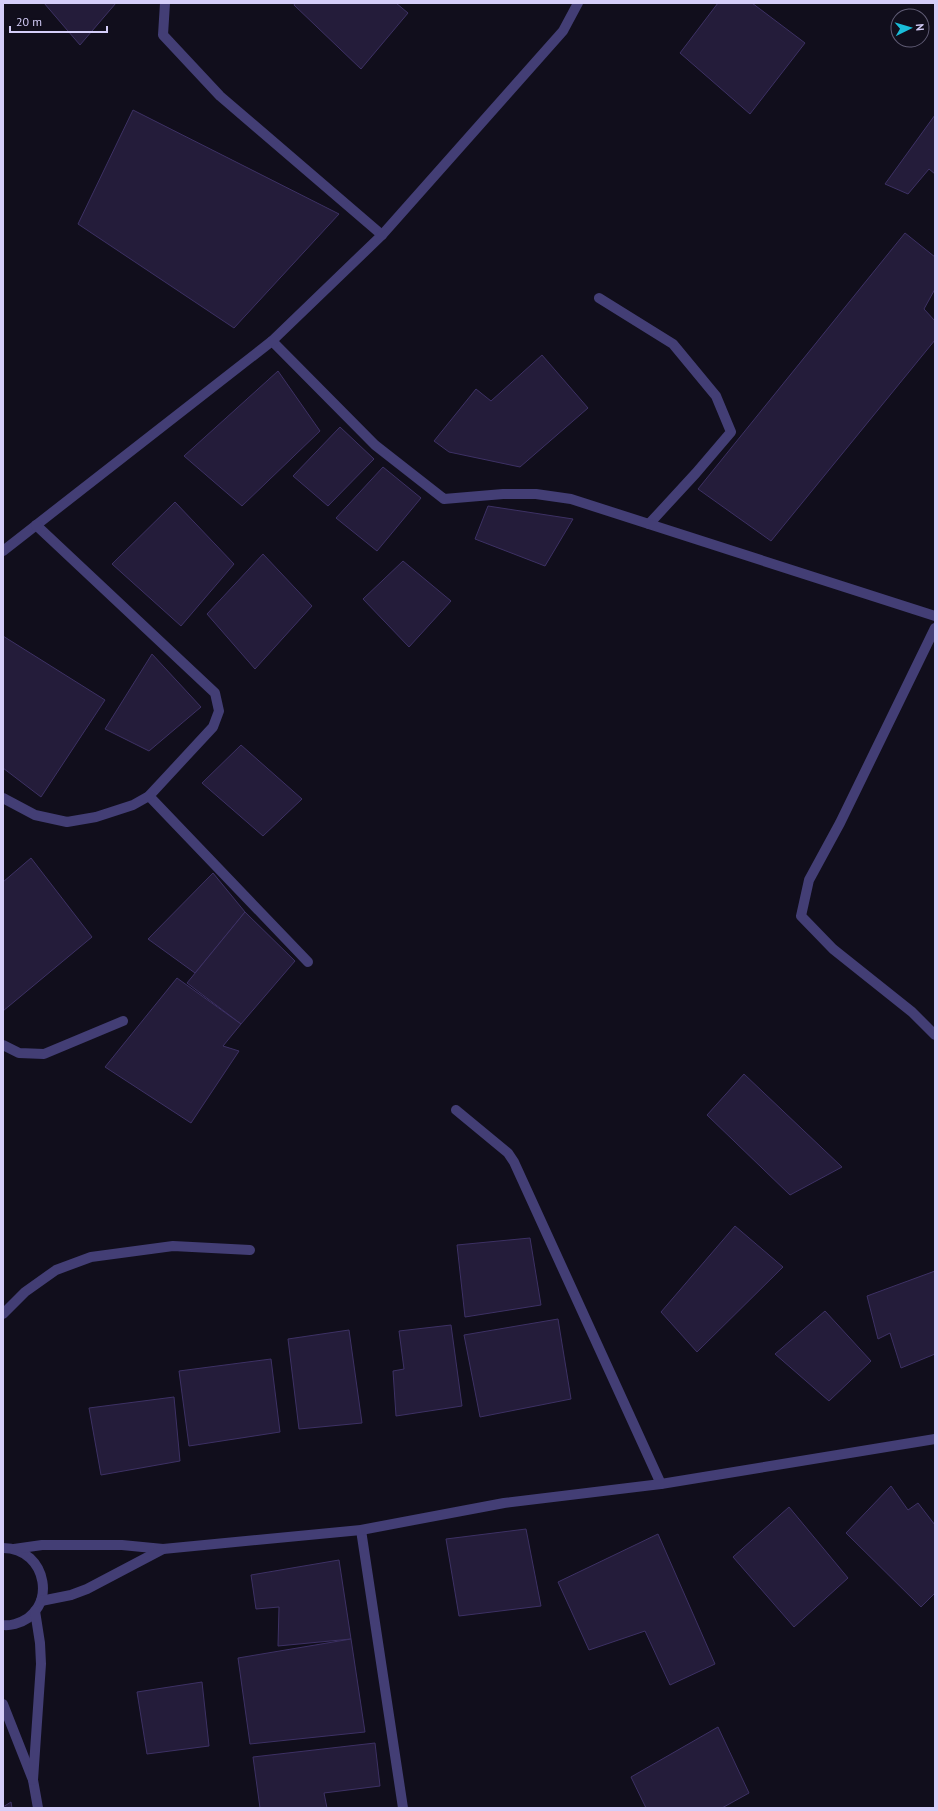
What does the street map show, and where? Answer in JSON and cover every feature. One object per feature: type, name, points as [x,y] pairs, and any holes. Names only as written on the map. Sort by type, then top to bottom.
[{"type":"street","points":[[166,3],[164,35],[220,96],[382,235]]},
{"type":"street","points":[[3,550],[272,341],[382,235],[563,31],[578,3]]},
{"type":"street","points":[[599,298],[673,344],[716,396],[731,432],[649,524]]},
{"type":"street","points":[[272,341],[375,446],[444,499],[503,494],[536,494],[571,499],[935,616]]},
{"type":"street","points":[[3,798],[35,815],[67,822],[96,817],[133,805],[149,796],[213,728],[219,711],[214,692],[36,524]]},
{"type":"street","points":[[935,628],[840,823],[809,880],[801,916],[833,949],[912,1012],[935,1035]]},
{"type":"street","points":[[149,796],[308,962]]},
{"type":"street","points":[[3,1045],[19,1053],[44,1054],[123,1020]]},
{"type":"street","points":[[456,1110],[508,1153],[514,1162],[661,1484]]},
{"type":"street","points":[[3,1314],[25,1292],[56,1270],[91,1257],[173,1246],[250,1250]]},
{"type":"street","points":[[6,1547],[42,1545],[122,1545],[163,1549],[361,1530],[504,1503],[661,1484],[935,1439]]},
{"type":"street","points":[[361,1530],[403,1808]]},
{"type":"street","points":[[3,1625],[22,1622],[35,1612],[41,1601],[44,1588],[42,1575],[36,1563],[27,1554],[6,1547]]},
{"type":"street","points":[[41,1601],[71,1595],[87,1589],[163,1549]]},
{"type":"street","points":[[35,1612],[40,1643],[41,1664],[34,1780],[38,1808]]},
{"type":"street","points":[[3,1704],[34,1780]]},
{"type":"building","points":[[44,3],[116,3],[80,45]]},
{"type":"building","points":[[295,3],[396,3],[408,13],[361,69],[294,5]]},
{"type":"building","points":[[718,3],[752,3],[805,43],[750,114],[680,53]]},
{"type":"building","points":[[133,110],[339,214],[234,328],[78,224]]},
{"type":"building","points":[[935,115],[935,174],[929,169],[908,194],[885,184]]},
{"type":"building","points":[[905,233],[935,257],[935,289],[924,309],[935,321],[935,340],[771,541],[698,489]]},
{"type":"building","points":[[542,355],[588,408],[520,467],[449,452],[434,441],[476,389],[491,401]]},
{"type":"building","points":[[278,371],[320,431],[242,506],[184,456]]},
{"type":"building","points":[[340,427],[374,459],[328,506],[293,476]]},
{"type":"building","points":[[383,467],[421,498],[377,551],[336,518]]},
{"type":"building","points":[[175,502],[234,564],[181,626],[112,564]]},
{"type":"building","points":[[488,506],[573,519],[545,566],[475,539]]},
{"type":"building","points":[[263,554],[312,606],[255,669],[207,614]]},
{"type":"building","points":[[403,561],[451,601],[409,647],[363,599]]},
{"type":"building","points":[[3,636],[105,700],[41,797],[3,768]]},
{"type":"building","points":[[152,654],[201,707],[149,751],[105,729]]},
{"type":"building","points":[[241,745],[302,799],[263,836],[202,783]]},
{"type":"building","points":[[31,858],[92,937],[3,1011],[3,882]]},
{"type":"building","points":[[213,873],[245,912],[195,973],[148,939]]},
{"type":"building","points":[[245,912],[295,961],[241,1024],[187,983]]},
{"type":"building","points":[[177,978],[241,1024],[223,1046],[239,1051],[191,1123],[105,1067]]},
{"type":"building","points":[[744,1074],[842,1167],[790,1195],[707,1115]]},
{"type":"building","points":[[735,1226],[783,1267],[697,1352],[661,1312]]},
{"type":"building","points":[[530,1238],[541,1305],[465,1317],[457,1245]]},
{"type":"building","points":[[935,1271],[935,1354],[901,1368],[890,1333],[878,1339],[867,1296]]},
{"type":"building","points":[[825,1311],[871,1361],[829,1401],[775,1354]]},
{"type":"building","points":[[558,1319],[571,1399],[480,1417],[464,1335]]},
{"type":"building","points":[[451,1325],[462,1406],[396,1416],[393,1371],[404,1369],[399,1331]]},
{"type":"building","points":[[349,1330],[362,1423],[299,1429],[288,1339]]},
{"type":"building","points":[[271,1359],[280,1432],[189,1446],[179,1371]]},
{"type":"building","points":[[174,1397],[180,1461],[101,1475],[89,1408]]},
{"type":"building","points":[[891,1486],[908,1510],[918,1503],[935,1525],[935,1593],[921,1607],[846,1533]]},
{"type":"building","points":[[789,1507],[848,1578],[794,1627],[733,1557]]},
{"type":"building","points":[[526,1529],[541,1606],[459,1616],[446,1539]]},
{"type":"building","points":[[658,1534],[715,1664],[670,1685],[645,1631],[589,1650],[558,1582]]},
{"type":"building","points":[[339,1560],[351,1639],[278,1646],[279,1607],[256,1609],[251,1575]]},
{"type":"building","points":[[351,1639],[365,1732],[250,1744],[238,1658]]},
{"type":"building","points":[[202,1682],[209,1746],[147,1754],[137,1692]]},
{"type":"building","points":[[718,1727],[749,1793],[722,1808],[646,1808],[631,1777]]},
{"type":"building","points":[[375,1743],[380,1786],[324,1793],[327,1808],[260,1808],[253,1757]]},
{"type":"building","points":[[11,1802],[12,1808],[3,1808],[3,1807]]}]
